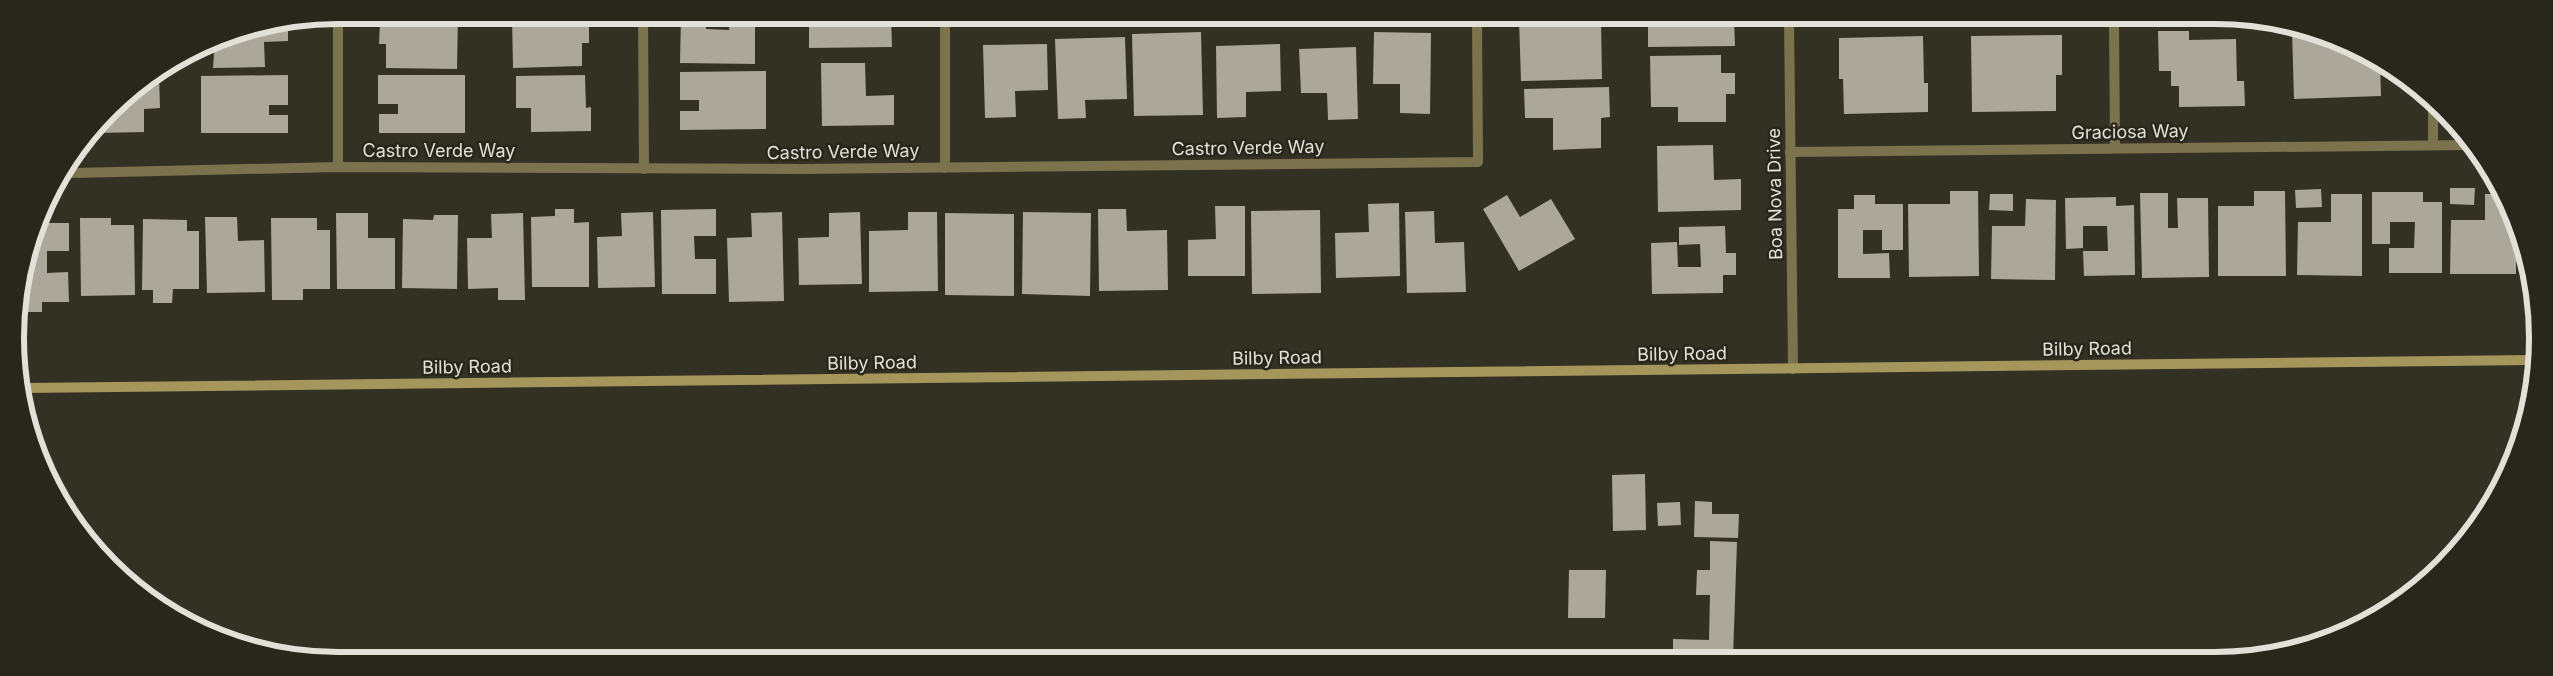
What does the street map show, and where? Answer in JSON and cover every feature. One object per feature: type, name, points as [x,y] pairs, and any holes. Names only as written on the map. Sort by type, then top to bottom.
[{"type":"main road","name":"Bilby Road","points":[[28,388],[2529,360]]},
{"type":"street","points":[[338,24],[338,167]]},
{"type":"street","points":[[644,24],[644,170]]},
{"type":"street","points":[[945,24],[945,168]]},
{"type":"street","name":"Castro Verde Way","points":[[71,173],[338,167],[644,170],[1478,162],[1477,24]]},
{"type":"street","name":"Boa Nova Drive","points":[[1789,24],[1793,369]]},
{"type":"street","points":[[2114,24],[2115,148]]},
{"type":"street","points":[[2433,112],[2433,145]]},
{"type":"street","name":"Graciosa Way","points":[[1790,152],[2462,144]]},
{"type":"building","points":[[380,24],[458,24],[457,69],[386,68],[386,44],[379,44]]},
{"type":"building","points":[[512,24],[589,24],[589,43],[582,43],[582,66],[513,68]]},
{"type":"building","points":[[681,24],[706,24],[706,29],[729,30],[729,24],[755,24],[755,64],[680,63]]},
{"type":"building","points":[[809,24],[891,24],[892,47],[809,48]]},
{"type":"building","points":[[1519,24],[1601,24],[1602,79],[1521,81]]},
{"type":"building","points":[[1648,24],[1734,24],[1735,46],[1648,47]]},
{"type":"building","points":[[1850,24],[1926,24],[1926,25]]},
{"type":"building","points":[[2028,24],[2059,24],[2059,27],[2028,27]]},
{"type":"building","points":[[288,28],[288,41],[264,42],[265,67],[213,68],[214,50],[257,34]]},
{"type":"building","points":[[2158,31],[2189,31],[2189,40],[2236,39],[2237,81],[2244,81],[2245,106],[2179,107],[2179,86],[2171,86],[2171,71],[2159,71]]},
{"type":"building","points":[[1201,32],[1203,115],[1134,116],[1132,34]]},
{"type":"building","points":[[1374,32],[1431,33],[1430,114],[1400,113],[1400,84],[1373,84]]},
{"type":"building","points":[[2292,33],[2316,40],[2354,56],[2380,71],[2381,96],[2294,99]]},
{"type":"building","points":[[2062,35],[2062,75],[2056,75],[2056,111],[1972,112],[1971,36]]},
{"type":"building","points":[[1923,36],[1924,83],[1928,83],[1928,112],[1844,114],[1843,79],[1839,79],[1839,38]]},
{"type":"building","points":[[1125,37],[1127,99],[1085,100],[1086,118],[1058,119],[1055,39]]},
{"type":"building","points":[[1047,44],[1048,90],[1015,91],[1016,117],[985,118],[983,45]]},
{"type":"building","points":[[1280,44],[1281,91],[1246,92],[1246,117],[1217,118],[1216,46]]},
{"type":"building","points":[[1356,47],[1358,119],[1328,120],[1327,93],[1301,93],[1299,49]]},
{"type":"building","points":[[1721,55],[1721,73],[1735,73],[1735,94],[1726,94],[1726,122],[1678,122],[1678,107],[1651,107],[1650,56]]},
{"type":"building","points":[[821,63],[865,63],[866,96],[894,95],[894,125],[822,126]]},
{"type":"building","points":[[766,71],[766,129],[680,130],[680,111],[699,111],[699,100],[680,100],[680,72]]},
{"type":"building","points":[[288,75],[288,105],[269,105],[269,115],[288,115],[288,133],[201,133],[201,76]]},
{"type":"building","points":[[378,75],[465,75],[465,133],[379,133],[379,114],[398,114],[398,104],[378,104]]},
{"type":"building","points":[[585,75],[586,108],[591,107],[591,131],[531,132],[531,108],[516,108],[516,76]]},
{"type":"building","points":[[159,80],[160,108],[144,109],[144,132],[100,133],[131,102]]},
{"type":"building","points":[[1609,87],[1610,117],[1601,118],[1601,148],[1553,150],[1553,118],[1525,118],[1524,89]]},
{"type":"building","points":[[1713,145],[1714,180],[1741,179],[1741,210],[1658,212],[1657,146]]},
{"type":"building","points":[[2450,188],[2475,188],[2474,205],[2450,204]]},
{"type":"building","points":[[2321,189],[2322,207],[2296,208],[2295,190]]},
{"type":"building","points":[[1950,191],[1978,191],[1979,276],[1909,277],[1908,204],[1950,204]]},
{"type":"building","points":[[2254,191],[2285,191],[2286,276],[2218,276],[2218,206],[2254,206]]},
{"type":"building","points":[[2372,192],[2423,192],[2423,202],[2442,202],[2442,273],[2389,273],[2389,248],[2414,248],[2415,222],[2390,222],[2390,244],[2372,244]]},
{"type":"building","points":[[2140,193],[2168,193],[2168,228],[2178,228],[2177,198],[2208,198],[2209,277],[2142,278]]},
{"type":"building","points":[[1990,194],[2013,194],[2013,211],[1989,210]]},
{"type":"building","points":[[2331,194],[2362,194],[2362,276],[2297,275],[2298,222],[2331,222]]},
{"type":"building","points":[[2485,194],[2494,194],[2516,247],[2516,274],[2450,274],[2451,220],[2485,220]]},
{"type":"building","points":[[1507,195],[1520,217],[1551,199],[1575,239],[1519,271],[1483,209]]},
{"type":"building","points":[[1854,195],[1875,195],[1875,204],[1903,204],[1903,250],[1882,250],[1882,230],[1863,230],[1863,254],[1889,253],[1890,278],[1838,278],[1838,209],[1854,209]]},
{"type":"building","points":[[2116,197],[2116,206],[2134,205],[2135,275],[2084,276],[2083,251],[2108,251],[2107,226],[2083,226],[2083,248],[2066,249],[2065,198]]},
{"type":"building","points":[[2026,199],[2056,200],[2055,280],[1991,279],[1992,226],[2025,226]]},
{"type":"building","points":[[1399,203],[1400,276],[1336,278],[1335,233],[1369,232],[1368,204]]},
{"type":"building","points":[[1215,206],[1245,206],[1245,276],[1188,276],[1188,240],[1216,239]]},
{"type":"building","points":[[555,209],[574,209],[574,223],[589,222],[589,287],[532,287],[531,217],[555,216]]},
{"type":"building","points":[[716,209],[716,236],[694,236],[695,259],[716,259],[716,294],[662,294],[661,210]]},
{"type":"building","points":[[1098,209],[1126,209],[1127,231],[1167,230],[1168,290],[1099,291]]},
{"type":"building","points":[[1320,210],[1321,293],[1252,294],[1251,211]]},
{"type":"building","points":[[1434,211],[1435,243],[1464,242],[1466,292],[1407,293],[1405,212]]},
{"type":"building","points":[[653,212],[655,287],[598,288],[597,237],[622,236],[621,213]]},
{"type":"building","points":[[782,212],[784,301],[729,302],[727,238],[752,237],[751,213]]},
{"type":"building","points":[[860,212],[862,284],[799,285],[798,238],[829,237],[829,213]]},
{"type":"building","points":[[908,212],[937,212],[938,291],[869,292],[869,231],[908,230]]},
{"type":"building","points":[[1023,212],[1091,213],[1090,296],[1022,294]]},
{"type":"building","points":[[336,213],[368,213],[368,238],[395,238],[395,289],[337,289]]},
{"type":"building","points":[[523,213],[525,300],[498,300],[498,288],[468,289],[467,238],[492,238],[491,214]]},
{"type":"building","points":[[945,213],[1014,214],[1014,296],[945,295]]},
{"type":"building","points":[[434,215],[458,215],[457,289],[402,288],[403,219],[433,220]]},
{"type":"building","points":[[205,217],[237,217],[238,241],[264,240],[265,292],[207,293]]},
{"type":"building","points":[[80,218],[111,218],[111,225],[134,225],[135,295],[81,296]]},
{"type":"building","points":[[271,218],[317,218],[317,230],[330,230],[330,289],[303,289],[303,300],[272,300]]},
{"type":"building","points":[[143,219],[187,220],[187,231],[199,231],[199,289],[173,289],[172,303],[153,303],[153,290],[142,290]]},
{"type":"building","points":[[46,223],[69,223],[69,251],[47,251],[47,273],[68,272],[69,302],[42,302],[42,312],[24,312],[34,257],[40,237]]},
{"type":"building","points":[[1725,226],[1726,253],[1736,253],[1736,275],[1723,275],[1723,293],[1652,294],[1651,243],[1677,242],[1678,267],[1701,267],[1700,244],[1679,245],[1679,227]]},
{"type":"building","points":[[1645,474],[1646,530],[1613,531],[1612,475]]},
{"type":"building","points":[[1695,501],[1712,502],[1712,514],[1739,514],[1738,538],[1694,537]]},
{"type":"building","points":[[1680,502],[1681,525],[1658,526],[1657,503]]},
{"type":"building","points":[[1710,541],[1737,542],[1733,652],[1673,652],[1673,639],[1709,640],[1710,595],[1696,595],[1697,570],[1710,570]]},
{"type":"building","points":[[1569,570],[1606,570],[1605,618],[1568,618]]}]
